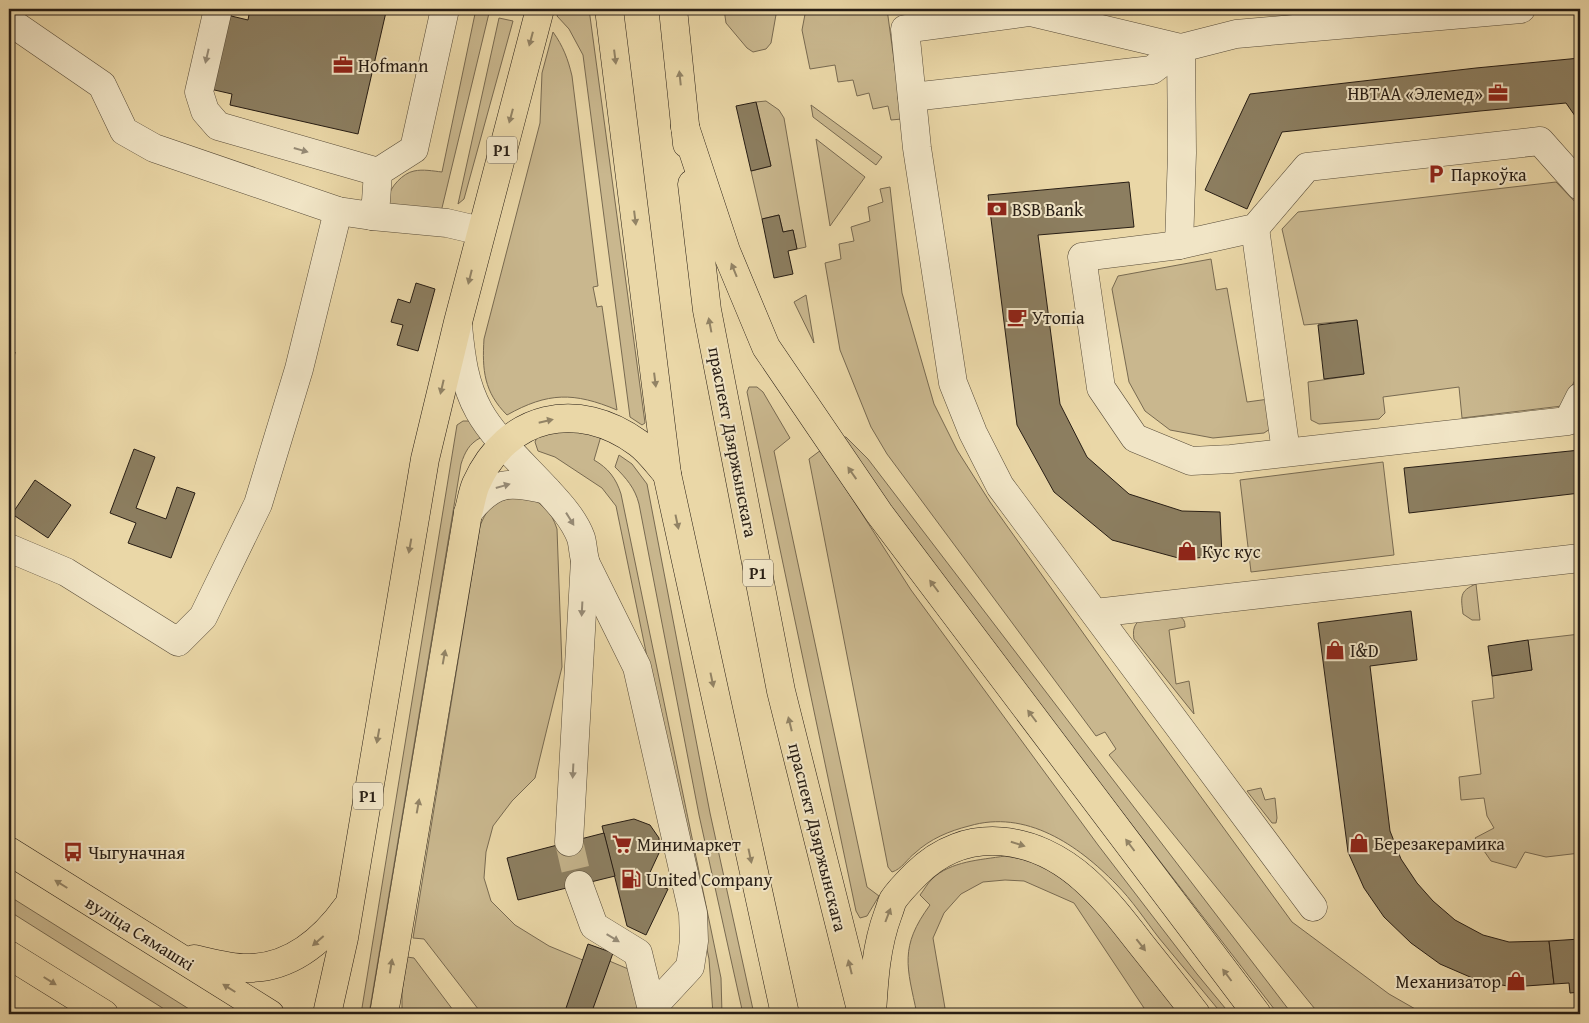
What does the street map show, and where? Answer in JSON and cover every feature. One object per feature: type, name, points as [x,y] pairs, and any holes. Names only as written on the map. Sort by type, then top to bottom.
[{"type":"main road","name":"Р1","points":[[327,1014],[344,938],[425,459],[481,231],[540,9]]},
{"type":"main road","points":[[609,9],[667,474],[785,1014]]},
{"type":"main road","name":"праспект Дзяржынскага","points":[[673,9],[707,310],[781,691],[862,1014]]},
{"type":"main road","points":[[685,126],[726,251],[766,347],[880,514],[1257,1014]]},
{"type":"main road","points":[[384,1014],[468,513],[475,485],[487,464],[504,444],[521,430],[537,423],[563,417],[587,419],[616,430],[639,444],[667,474]]},
{"type":"main road","points":[[872,1014],[875,967],[883,928],[893,900],[928,862],[952,848],[981,841],[1010,841],[1037,850],[1084,880],[1113,909],[1196,1014]]},
{"type":"main road","name":"вуліца Сямашкі","points":[[9,851],[270,1014]]},
{"type":"main road","points":[[176,955],[213,964],[250,968],[284,962],[310,948],[326,934],[349,904]]},
{"type":"main road","points":[[9,956],[104,1014]]},
{"type":"street","points":[[218,9],[199,92],[205,111],[218,126],[378,172],[414,150],[445,9]]},
{"type":"street","points":[[912,97],[1152,70],[1180,48],[1236,34],[1521,9]]},
{"type":"street","points":[[1180,48],[1030,12],[905,29],[917,148],[953,382],[973,433],[1000,486],[1313,907]]},
{"type":"street","points":[[9,21],[102,85],[124,130],[154,148],[338,211],[447,223],[481,231]]},
{"type":"street","points":[[1179,245],[1182,153],[1180,48]]},
{"type":"street","points":[[1580,186],[1540,141],[1307,167],[1255,228],[1179,245],[1082,257],[1101,388],[1135,438],[1191,461],[1231,459],[1568,421],[1580,397]]},
{"type":"street","points":[[372,216],[376,200],[378,172]]},
{"type":"street","points":[[9,548],[66,572],[178,642],[203,617],[258,504],[299,369],[338,211]]},
{"type":"street","points":[[1255,228],[1286,452]]},
{"type":"street","points":[[458,322],[462,363],[468,386],[480,412],[504,444],[570,518],[581,538],[585,560],[569,842]]},
{"type":"street","points":[[468,513],[478,500],[491,490],[506,484],[522,484],[547,490]]},
{"type":"street","points":[[1095,614],[1580,558]]},
{"type":"street","points":[[585,560],[637,667],[693,913],[694,941],[690,967],[653,1011]]},
{"type":"street","points":[[579,885],[594,926],[638,953],[653,1011]]},
{"type":"shaded area","points":[[476,9],[490,9],[441,212],[389,210],[389,194],[401,178],[414,171],[442,172]]},
{"type":"shaded area","points":[[559,9],[589,9],[645,423],[642,425],[630,417],[583,55],[569,29],[557,16]]},
{"type":"shaded area","points":[[724,9],[777,9],[771,43],[766,49],[753,52],[747,48],[726,23]]},
{"type":"shaded area","points":[[806,9],[887,9],[902,119],[891,120],[888,106],[873,109],[869,93],[857,96],[853,80],[838,82],[835,65],[810,69],[802,30]]},
{"type":"shaded area","points":[[499,18],[513,21],[464,199],[458,204]]},
{"type":"shaded area","points":[[553,32],[565,53],[572,76],[598,286],[593,287],[597,307],[602,306],[617,410],[587,400],[561,397],[535,402],[507,415],[493,398],[486,380],[484,371],[484,339],[540,123],[542,73]]},
{"type":"shaded area","points":[[766,101],[779,110],[784,118],[806,247],[797,249],[793,230],[783,232],[779,215],[762,219],[751,171],[771,166],[756,102]]},
{"type":"shaded area","points":[[811,105],[882,157],[876,165],[813,117]]},
{"type":"shaded area","points":[[816,139],[865,177],[830,226]]},
{"type":"shaded area","points":[[1556,182],[1580,207],[1580,370],[1562,406],[1462,418],[1459,387],[1383,397],[1385,413],[1379,419],[1319,424],[1311,420],[1308,382],[1364,374],[1357,320],[1304,325],[1282,229],[1298,212]]},
{"type":"shaded area","points":[[890,187],[902,293],[934,404],[957,450],[990,502],[1292,922],[1389,994],[1424,1014],[1319,1014],[1109,755],[1116,749],[1105,732],[1096,736],[887,454],[871,427],[840,350],[825,263],[841,259],[839,244],[854,241],[851,227],[870,221],[868,207],[883,202],[880,189]]},
{"type":"shaded area","points":[[1211,259],[1216,290],[1227,288],[1247,402],[1269,399],[1273,427],[1264,433],[1213,438],[1170,430],[1145,411],[1129,382],[1112,289],[1118,276]]},
{"type":"shaded area","points":[[806,295],[814,343],[794,302]]},
{"type":"shaded area","points":[[749,387],[757,387],[763,392],[790,438],[774,451],[867,887],[879,896],[867,916],[860,918],[856,911],[747,392]]},
{"type":"shaded area","points":[[463,421],[469,421],[481,431],[480,438],[468,449],[461,464],[369,1014],[361,1014],[457,425]]},
{"type":"shaded area","points":[[560,428],[601,436],[594,460],[611,474],[621,494],[721,978],[722,1014],[713,1014],[709,959],[616,506],[602,488],[555,457],[538,451],[535,442],[538,435]]},
{"type":"shaded area","points":[[846,437],[868,459],[1292,1014],[1278,1014],[857,469],[837,438]]},
{"type":"shaded area","points":[[821,450],[911,590],[1098,845],[1230,1014],[1222,1014],[1116,884],[1085,856],[1050,834],[1011,822],[990,822],[969,826],[933,840],[912,855],[896,871],[892,872],[888,867],[809,459]]},
{"type":"shaded area","points":[[619,455],[632,464],[647,484],[710,813],[754,1014],[743,1014],[699,815],[639,504],[630,484],[615,467]]},
{"type":"shaded area","points":[[1383,462],[1394,555],[1251,572],[1240,480]]},
{"type":"shaded area","points":[[529,497],[547,510],[557,529],[562,667],[535,778],[512,801],[493,826],[486,852],[484,878],[491,901],[515,925],[549,946],[602,968],[607,960],[633,971],[641,1014],[482,1014],[424,939],[413,938],[480,526],[488,510],[498,502],[512,498]]},
{"type":"shaded area","points":[[1476,584],[1480,620],[1472,620],[1463,614],[1462,595],[1467,589]]},
{"type":"shaded area","points":[[1177,615],[1185,623],[1185,627],[1169,630],[1176,684],[1189,681],[1194,714],[1134,639],[1134,630],[1140,620],[1154,616]]},
{"type":"shaded area","points":[[1580,634],[1580,853],[1546,857],[1525,852],[1516,868],[1491,861],[1475,838],[1494,828],[1487,816],[1484,798],[1461,800],[1459,777],[1481,774],[1472,701],[1494,698],[1492,676],[1532,670],[1528,640]]},
{"type":"shaded area","points":[[1261,788],[1265,800],[1275,798],[1276,823],[1272,823],[1247,791]]},
{"type":"shaded area","points":[[1005,856],[1027,860],[1052,871],[1088,900],[1184,1014],[1148,1014],[1074,903],[1024,881],[1005,880],[983,882],[961,894],[944,913],[933,938],[946,1014],[917,1014],[910,983],[908,958],[913,933],[930,905],[920,895],[932,879],[948,868],[966,862]]},
{"type":"shaded area","points":[[9,896],[197,1014],[172,1014],[9,911]]},
{"type":"shaded area","points":[[407,957],[414,958],[456,1014],[402,1014],[402,991]]},
{"type":"building","points":[[250,9],[374,9],[386,12],[358,134],[230,105],[232,94],[210,89],[227,15],[248,20]]},
{"type":"building","points":[[1580,58],[1580,123],[1566,103],[1282,132],[1247,209],[1205,190],[1250,94]]},
{"type":"building","points":[[756,102],[771,166],[751,171],[736,106]]},
{"type":"building","points":[[1129,182],[1134,227],[1038,235],[1060,404],[1087,457],[1129,494],[1182,511],[1220,512],[1222,556],[1182,559],[1112,540],[1054,492],[1017,425],[988,195]]},
{"type":"building","points":[[779,215],[783,232],[793,230],[797,249],[788,251],[793,274],[774,278],[762,219]]},
{"type":"building","points":[[416,283],[435,289],[418,351],[397,345],[403,325],[391,322],[398,299],[410,303]]},
{"type":"building","points":[[1357,320],[1364,374],[1324,379],[1318,325]]},
{"type":"building","points":[[9,350],[15,352],[9,386]]},
{"type":"building","points":[[134,449],[155,457],[136,508],[166,519],[177,487],[195,493],[171,558],[128,543],[136,523],[110,513]]},
{"type":"building","points":[[1580,450],[1580,493],[1409,513],[1404,468]]},
{"type":"building","points":[[35,480],[71,505],[48,538],[12,514]]},
{"type":"building","points":[[1411,611],[1417,660],[1370,666],[1390,831],[1401,859],[1417,883],[1433,901],[1455,920],[1483,935],[1509,942],[1549,941],[1554,984],[1512,987],[1477,980],[1440,964],[1411,943],[1384,917],[1364,888],[1348,852],[1318,623]]},
{"type":"building","points":[[1528,640],[1532,670],[1492,676],[1488,646]]},
{"type":"building","name":"United Company","points":[[634,819],[650,825],[659,838],[659,853],[646,881],[668,889],[646,935],[627,926],[602,826]]},
{"type":"building","points":[[604,833],[615,876],[518,900],[507,858]]},
{"type":"building","points":[[1578,923],[1580,923],[1580,939]]},
{"type":"building","points":[[1580,939],[1580,992],[1570,993],[1569,983],[1554,984],[1549,941]]},
{"type":"building","points":[[588,944],[613,953],[591,1014],[564,1014]]},
{"type":"tunnel","points":[[569,842],[579,885]]},
{"type":"place","name":"Hofmann","points":[[343,65]]},
{"type":"place","name":"НВТАА «Элемед»","points":[[1498,93]]},
{"type":"place","name":"Паркоўка","points":[[1436,174]]},
{"type":"place","name":"BSB Bank","points":[[997,209]]},
{"type":"place","name":"Утопiа","points":[[1017,317]]},
{"type":"place","name":"Кус кус","points":[[1187,551]]},
{"type":"place","name":"I&D","points":[[1335,650]]},
{"type":"place","name":"Березакерамика","points":[[1359,843]]},
{"type":"place","name":"Минимаркет","points":[[622,844]]},
{"type":"place","name":"Чыгуначная","points":[[73,852]]},
{"type":"place","name":"United Company","points":[[631,879]]},
{"type":"place","name":"Механизатор","points":[[1516,981]]}]
